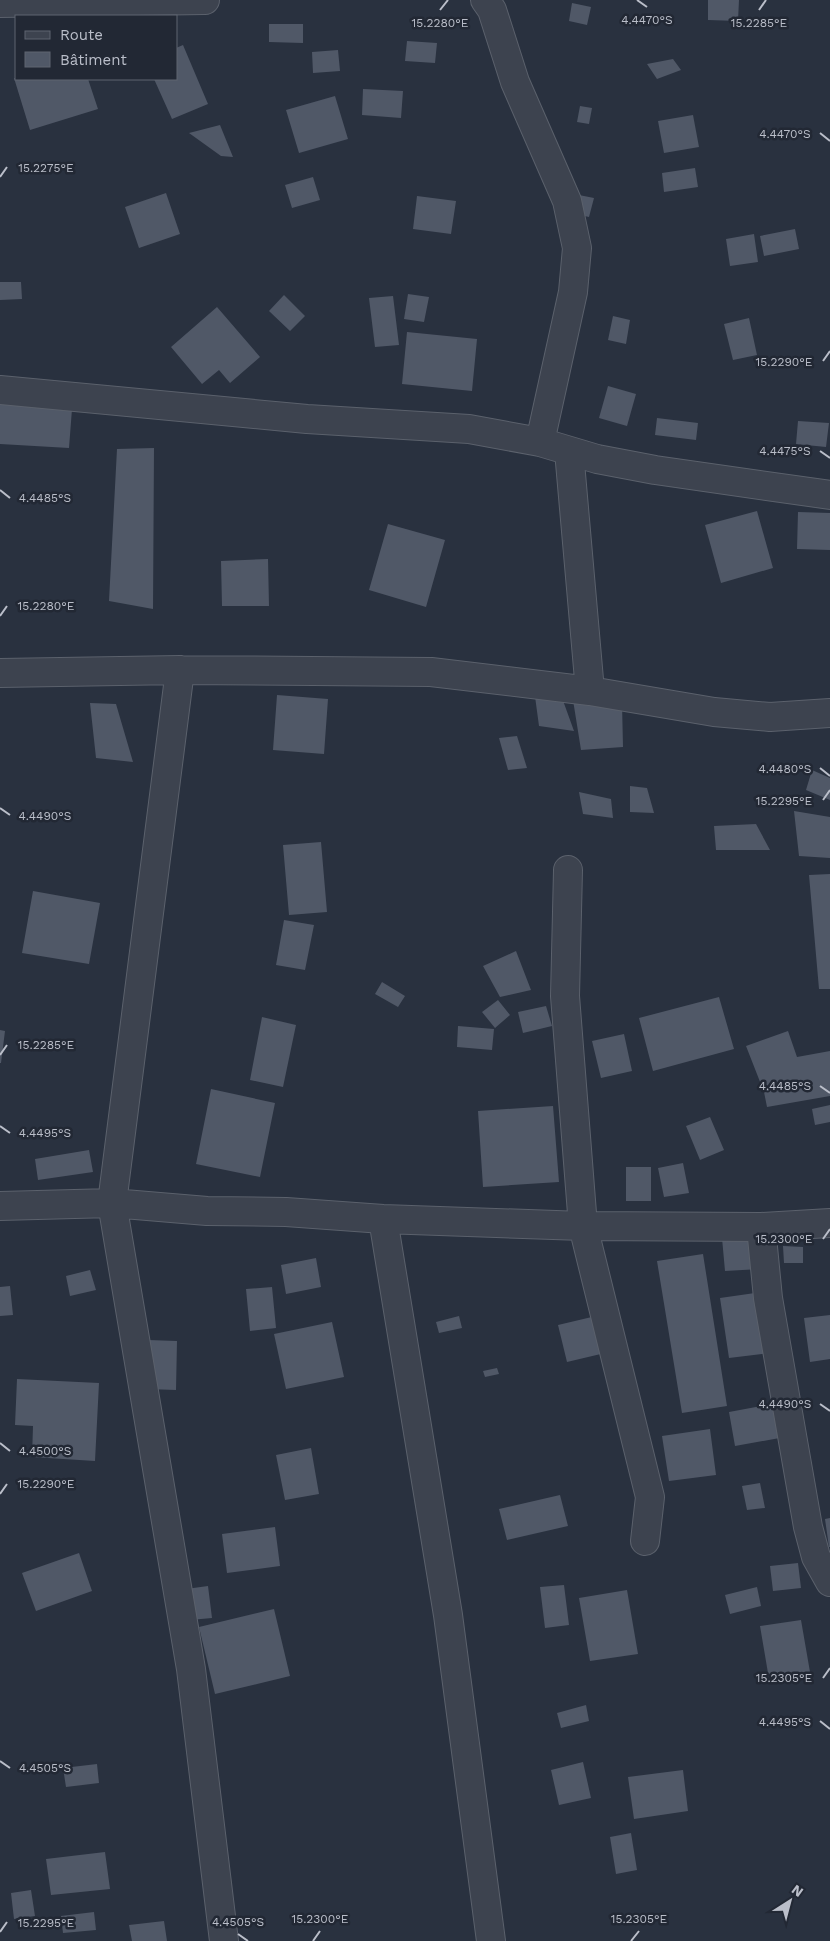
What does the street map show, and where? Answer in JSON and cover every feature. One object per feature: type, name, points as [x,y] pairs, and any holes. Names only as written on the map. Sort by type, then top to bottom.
[{"type":"street","points":[[0,3],[205,0]]},
{"type":"street","points":[[484,0],[492,10],[515,82],[567,201],[577,248],[573,292],[540,442]]},
{"type":"street","points":[[0,390],[306,419],[469,429],[540,442],[655,470],[830,495]]},
{"type":"street","points":[[569,450],[590,691]]},
{"type":"street","points":[[180,670],[112,1203],[191,1669],[224,1941]]},
{"type":"street","points":[[0,673],[180,670],[432,672],[590,691],[714,712],[770,717],[830,713]]},
{"type":"street","points":[[568,870],[565,996],[583,1226],[650,1497],[645,1541]]},
{"type":"street","points":[[0,1206],[112,1203],[207,1211],[286,1212],[383,1220],[583,1226],[761,1227],[830,1223]]},
{"type":"street","points":[[383,1220],[448,1614],[491,1941]]},
{"type":"street","points":[[761,1227],[768,1298],[808,1527],[816,1557],[830,1582]]},
{"type":"building","points":[[708,0],[739,0],[738,21],[708,20]]},
{"type":"building","points":[[572,3],[591,7],[587,25],[569,21]]},
{"type":"building","points":[[269,24],[303,24],[303,43],[269,42]]},
{"type":"building","points":[[407,41],[437,43],[435,63],[405,61]]},
{"type":"building","points":[[183,45],[208,104],[172,119],[154,80],[178,80],[178,47]]},
{"type":"building","points":[[338,50],[340,71],[313,73],[312,52]]},
{"type":"building","points":[[673,59],[681,70],[657,79],[647,64]]},
{"type":"building","points":[[14,78],[15,80],[88,80],[98,109],[30,130]]},
{"type":"building","points":[[363,89],[403,91],[401,118],[362,115]]},
{"type":"building","points":[[335,96],[348,139],[299,153],[286,110]]},
{"type":"building","points":[[580,106],[592,108],[589,124],[577,122]]},
{"type":"building","points":[[693,115],[699,147],[664,153],[658,121]]},
{"type":"building","points":[[220,125],[233,157],[221,156],[189,133]]},
{"type":"building","points":[[695,168],[698,187],[664,192],[662,173]]},
{"type":"building","points":[[313,177],[320,200],[292,208],[285,185]]},
{"type":"building","points":[[166,193],[180,234],[139,248],[125,207]]},
{"type":"building","points":[[579,195],[594,198],[589,217],[575,214]]},
{"type":"building","points":[[417,196],[456,201],[451,234],[413,229]]},
{"type":"building","points":[[795,229],[799,249],[764,256],[760,236]]},
{"type":"building","points":[[754,234],[758,262],[730,266],[726,239]]},
{"type":"building","points":[[0,282],[21,282],[22,299],[0,300]]},
{"type":"building","points":[[408,294],[429,297],[424,322],[404,319]]},
{"type":"building","points":[[284,295],[305,316],[290,331],[269,311]]},
{"type":"building","points":[[393,296],[399,345],[375,347],[369,298]]},
{"type":"building","points":[[217,307],[260,357],[230,383],[219,370],[202,384],[171,347]]},
{"type":"building","points":[[613,316],[630,320],[626,344],[608,340]]},
{"type":"building","points":[[749,318],[757,355],[733,360],[724,324]]},
{"type":"building","points":[[407,332],[477,339],[472,391],[402,384]]},
{"type":"building","points":[[608,386],[636,394],[627,426],[599,418]]},
{"type":"building","points":[[0,404],[72,409],[69,448],[0,444]]},
{"type":"building","points":[[657,418],[698,423],[696,440],[655,435]]},
{"type":"building","points":[[798,421],[829,423],[826,447],[796,444]]},
{"type":"building","points":[[154,448],[153,609],[109,601],[117,449]]},
{"type":"building","points":[[757,511],[773,568],[721,583],[705,525]]},
{"type":"building","points":[[798,512],[830,513],[830,550],[797,549]]},
{"type":"building","points":[[388,524],[445,540],[426,607],[369,590]]},
{"type":"building","points":[[268,559],[269,606],[222,606],[221,561]]},
{"type":"building","points":[[534,689],[561,695],[574,731],[539,726]]},
{"type":"building","points":[[277,695],[328,699],[324,754],[273,750]]},
{"type":"building","points":[[573,700],[622,703],[623,747],[581,750]]},
{"type":"building","points":[[90,703],[116,704],[133,762],[96,758]]},
{"type":"building","points":[[517,736],[527,768],[508,770],[499,738]]},
{"type":"building","points":[[812,770],[830,778],[830,800],[806,790]]},
{"type":"building","points":[[630,786],[647,788],[654,813],[630,812]]},
{"type":"building","points":[[579,792],[611,799],[613,818],[583,814]]},
{"type":"building","points":[[794,811],[830,817],[830,858],[799,856]]},
{"type":"building","points":[[756,824],[770,850],[716,850],[714,826]]},
{"type":"building","points":[[321,842],[327,912],[289,915],[283,845]]},
{"type":"building","points":[[830,874],[830,989],[819,989],[809,875]]},
{"type":"building","points":[[33,891],[100,903],[89,964],[22,953]]},
{"type":"building","points":[[284,920],[314,925],[305,970],[276,965]]},
{"type":"building","points":[[516,951],[531,990],[500,997],[483,966]]},
{"type":"building","points":[[382,982],[405,996],[398,1007],[375,994]]},
{"type":"building","points":[[719,997],[734,1049],[653,1071],[639,1018]]},
{"type":"building","points":[[498,1000],[510,1015],[495,1028],[482,1012]]},
{"type":"building","points":[[546,1006],[552,1026],[523,1033],[518,1012]]},
{"type":"building","points":[[262,1017],[296,1025],[283,1087],[250,1080]]},
{"type":"building","points":[[458,1026],[494,1029],[492,1050],[457,1047]]},
{"type":"building","points":[[0,1030],[5,1031],[1,1063],[0,1063]]},
{"type":"building","points":[[788,1031],[797,1057],[830,1051],[830,1096],[767,1107],[764,1092],[746,1046]]},
{"type":"building","points":[[624,1034],[632,1071],[601,1078],[592,1041]]},
{"type":"building","points":[[211,1089],[275,1103],[260,1177],[196,1164]]},
{"type":"building","points":[[830,1105],[830,1122],[815,1125],[812,1109]]},
{"type":"building","points":[[553,1106],[559,1182],[483,1187],[478,1111]]},
{"type":"building","points":[[710,1117],[724,1150],[700,1160],[686,1126]]},
{"type":"building","points":[[89,1150],[93,1172],[38,1180],[35,1159]]},
{"type":"building","points":[[683,1163],[689,1193],[664,1197],[658,1168]]},
{"type":"building","points":[[626,1167],[651,1167],[651,1201],[626,1201]]},
{"type":"building","points":[[757,1236],[760,1269],[725,1271],[722,1238]]},
{"type":"building","points":[[783,1246],[803,1247],[803,1263],[784,1263]]},
{"type":"building","points":[[703,1254],[727,1406],[682,1413],[657,1261]]},
{"type":"building","points":[[316,1258],[321,1287],[286,1294],[281,1265]]},
{"type":"building","points":[[90,1270],[96,1290],[70,1296],[66,1276]]},
{"type":"building","points":[[10,1286],[13,1315],[0,1316],[0,1287]]},
{"type":"building","points":[[272,1287],[276,1328],[250,1331],[246,1289]]},
{"type":"building","points":[[762,1292],[771,1353],[729,1358],[720,1298]]},
{"type":"building","points":[[830,1315],[830,1359],[810,1362],[804,1318]]},
{"type":"building","points":[[459,1316],[462,1328],[439,1333],[436,1322]]},
{"type":"building","points":[[596,1316],[605,1353],[567,1362],[558,1325]]},
{"type":"building","points":[[332,1322],[344,1377],[286,1389],[274,1334]]},
{"type":"building","points":[[148,1340],[177,1341],[176,1390],[147,1389]]},
{"type":"building","points":[[497,1368],[499,1374],[485,1377],[483,1371]]},
{"type":"building","points":[[17,1379],[99,1383],[95,1461],[32,1457],[33,1426],[15,1425]]},
{"type":"building","points":[[778,1403],[785,1437],[735,1446],[729,1412]]},
{"type":"building","points":[[710,1429],[716,1475],[669,1481],[662,1436]]},
{"type":"building","points":[[311,1448],[319,1494],[285,1500],[276,1455]]},
{"type":"building","points":[[760,1483],[765,1508],[747,1510],[742,1486]]},
{"type":"building","points":[[560,1495],[568,1526],[507,1540],[499,1509]]},
{"type":"building","points":[[830,1518],[830,1547],[829,1547],[825,1519]]},
{"type":"building","points":[[275,1527],[280,1566],[227,1573],[222,1534]]},
{"type":"building","points":[[79,1553],[92,1591],[36,1611],[22,1573]]},
{"type":"building","points":[[798,1563],[801,1588],[773,1591],[770,1566]]},
{"type":"building","points":[[564,1585],[569,1625],[545,1628],[540,1587]]},
{"type":"building","points":[[208,1586],[212,1618],[190,1620],[186,1589]]},
{"type":"building","points":[[757,1587],[761,1606],[730,1614],[725,1595]]},
{"type":"building","points":[[627,1590],[638,1654],[590,1661],[579,1598]]},
{"type":"building","points":[[274,1609],[290,1676],[215,1694],[199,1627]]},
{"type":"building","points":[[801,1620],[810,1672],[769,1679],[760,1626]]},
{"type":"building","points":[[586,1705],[589,1721],[561,1728],[557,1713]]},
{"type":"building","points":[[583,1762],[591,1798],[559,1805],[551,1770]]},
{"type":"building","points":[[97,1764],[99,1783],[66,1787],[63,1768]]},
{"type":"building","points":[[683,1770],[688,1811],[634,1819],[628,1777]]},
{"type":"building","points":[[631,1833],[637,1870],[616,1874],[610,1837]]},
{"type":"building","points":[[105,1852],[110,1889],[51,1895],[46,1859]]},
{"type":"building","points":[[31,1890],[35,1916],[14,1919],[11,1893]]},
{"type":"building","points":[[94,1912],[96,1930],[63,1933],[61,1916]]},
{"type":"building","points":[[164,1921],[167,1941],[132,1941],[129,1925]]}]
